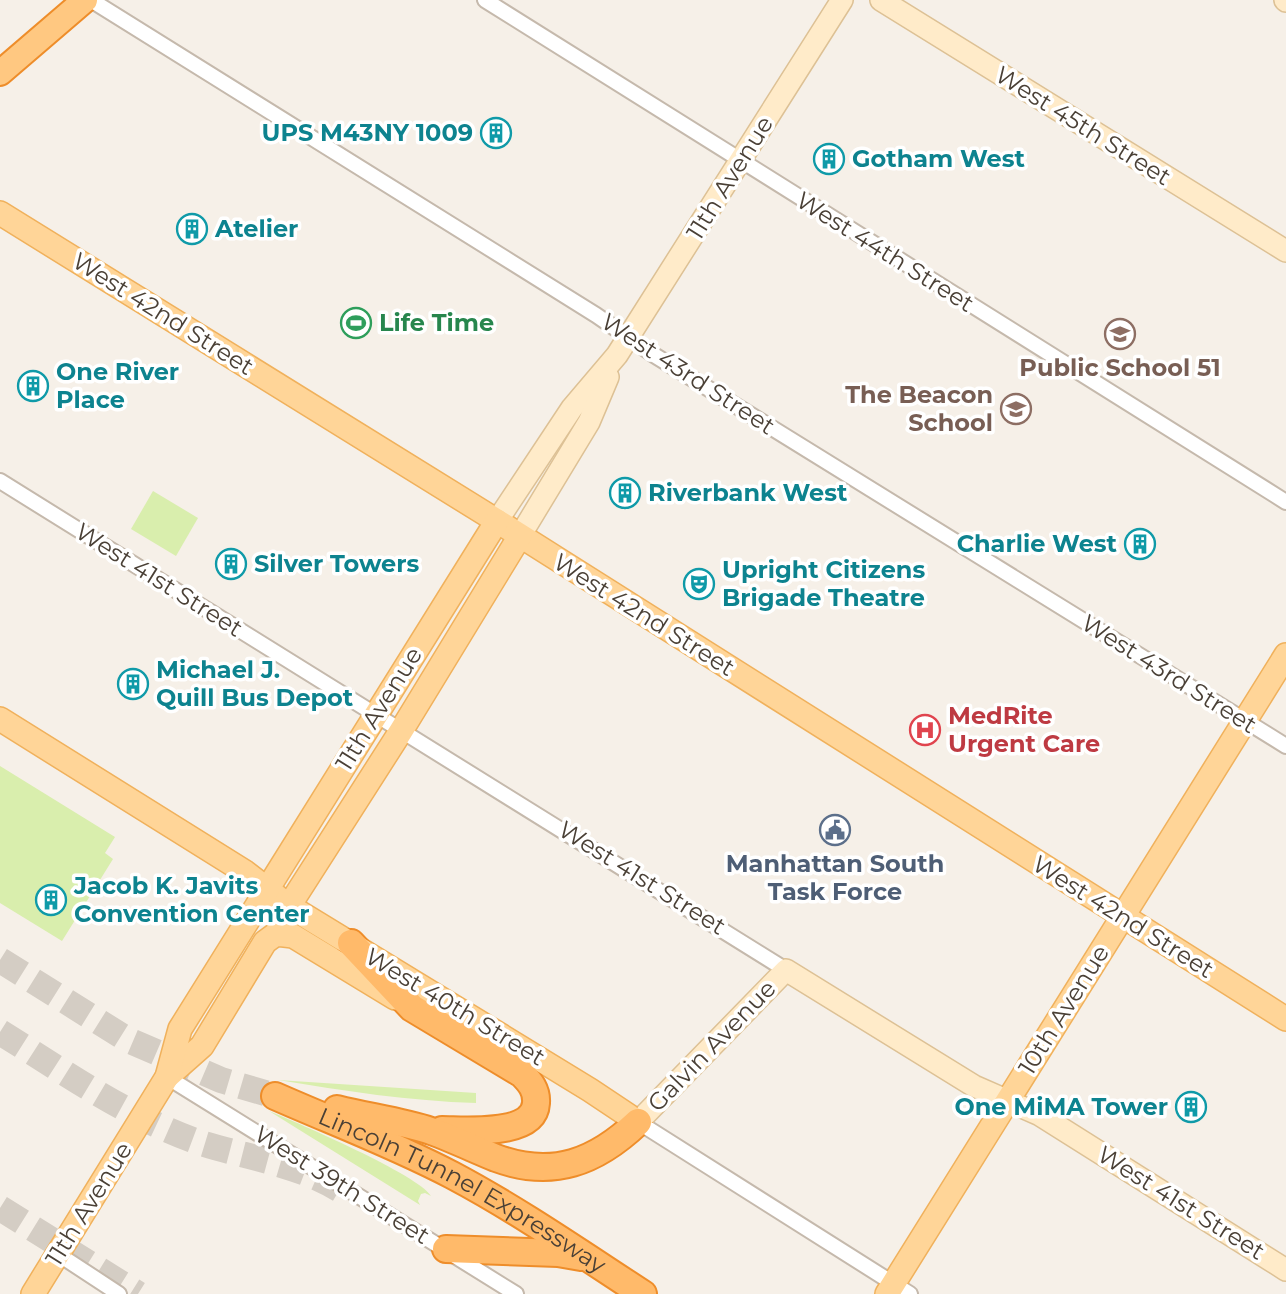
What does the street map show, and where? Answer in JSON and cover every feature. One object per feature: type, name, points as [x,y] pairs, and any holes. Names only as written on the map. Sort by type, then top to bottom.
[{"type":"highway","points":[[0,74],[85,0]]},
{"type":"highway","points":[[351,943],[412,1008],[522,1074],[529,1081],[537,1099],[533,1113],[514,1126],[502,1129],[429,1130]]},
{"type":"highway","name":"Lincoln Tunnel Expressway","points":[[429,1130],[275,1096],[440,1169],[480,1191],[643,1294]]},
{"type":"highway","points":[[429,1130],[499,1159],[546,1167],[564,1166],[590,1158],[614,1144],[638,1122]]},
{"type":"highway","points":[[446,1249],[550,1252],[590,1259]]},
{"type":"main road","name":"11th Avenue","points":[[33,1294],[167,1077],[180,1029],[267,887],[497,521],[572,408],[629,337],[842,0]]},
{"type":"main road","name":"West 45th Street","points":[[881,0],[1286,251]]},
{"type":"main road","name":"West 42nd Street","points":[[0,214],[497,521],[1286,1020]]},
{"type":"main road","name":"11th Avenue","points":[[289,906],[401,731],[589,422],[617,355]]},
{"type":"main road","name":"10th Avenue","points":[[897,1290],[1007,1101],[1286,655]]},
{"type":"main road","name":"West 40th Street","points":[[0,719],[267,887],[289,906],[638,1122]]},
{"type":"main road","name":"11th Avenue","points":[[167,1077],[202,1046],[265,942],[282,933]]},
{"type":"main road","name":"West 40th Street","points":[[282,933],[293,936],[412,1008]]},
{"type":"main road","name":"West 41st Street","points":[[786,970],[973,1086],[1040,1115],[1286,1269]]},
{"type":"main road","name":"Galvin Avenue","points":[[638,1122],[786,970]]},
{"type":"street","name":"West 43rd Street","points":[[91,0],[870,489],[1286,746]]},
{"type":"street","name":"West 44th Street","points":[[485,0],[1286,502]]},
{"type":"street","name":"West 41st Street","points":[[0,481],[786,970]]},
{"type":"street","name":"West 39th Street","points":[[167,1077],[516,1294]]},
{"type":"street","name":"West 40th Street","points":[[638,1122],[897,1290]]},
{"type":"street","points":[[58,1254],[119,1294]]},
{"type":"green space","points":[[153,491],[198,518],[176,556],[131,529]]},
{"type":"green space","name":"Jacob K. Javits Convention Center","points":[[0,766],[115,837],[105,853],[113,859],[62,941],[0,903]]},
{"type":"green space","points":[[278,1080],[476,1093],[476,1103],[402,1098]]},
{"type":"green space","points":[[269,1111],[382,1163],[422,1187],[431,1196],[421,1194],[418,1201],[420,1205]]},
{"type":"tunnel","points":[[0,960],[128,1040],[221,1080],[275,1096]]},
{"type":"tunnel","points":[[0,1032],[97,1093],[148,1121],[201,1143],[309,1174],[342,1191]]},
{"type":"tunnel","points":[[0,1208],[138,1294]]},
{"type":"place","name":"UPS M43NY 1009","points":[[496,133]]},
{"type":"place","name":"Gotham West","points":[[829,159]]},
{"type":"place","name":"Atelier","points":[[192,229]]},
{"type":"place","name":"Life Time","points":[[356,323]]},
{"type":"place","name":"Public School 51","points":[[1120,334]]},
{"type":"place","name":"One River Place","points":[[33,386]]},
{"type":"place","name":"The Beacon School","points":[[1016,409]]},
{"type":"place","name":"Riverbank West","points":[[625,493]]},
{"type":"place","name":"Charlie West","points":[[1140,544]]},
{"type":"place","name":"Silver Towers","points":[[231,564]]},
{"type":"place","name":"Upright Citizens Brigade Theatre","points":[[699,584]]},
{"type":"place","name":"Michael J. Quill Bus Depot","points":[[133,684]]},
{"type":"place","name":"MedRite Urgent Care","points":[[925,730]]},
{"type":"place","name":"Manhattan South Task Force","points":[[835,830]]},
{"type":"place","name":"Jacob K. Javits Convention Center","points":[[51,900]]},
{"type":"place","name":"One MiMA Tower","points":[[1191,1107]]}]
